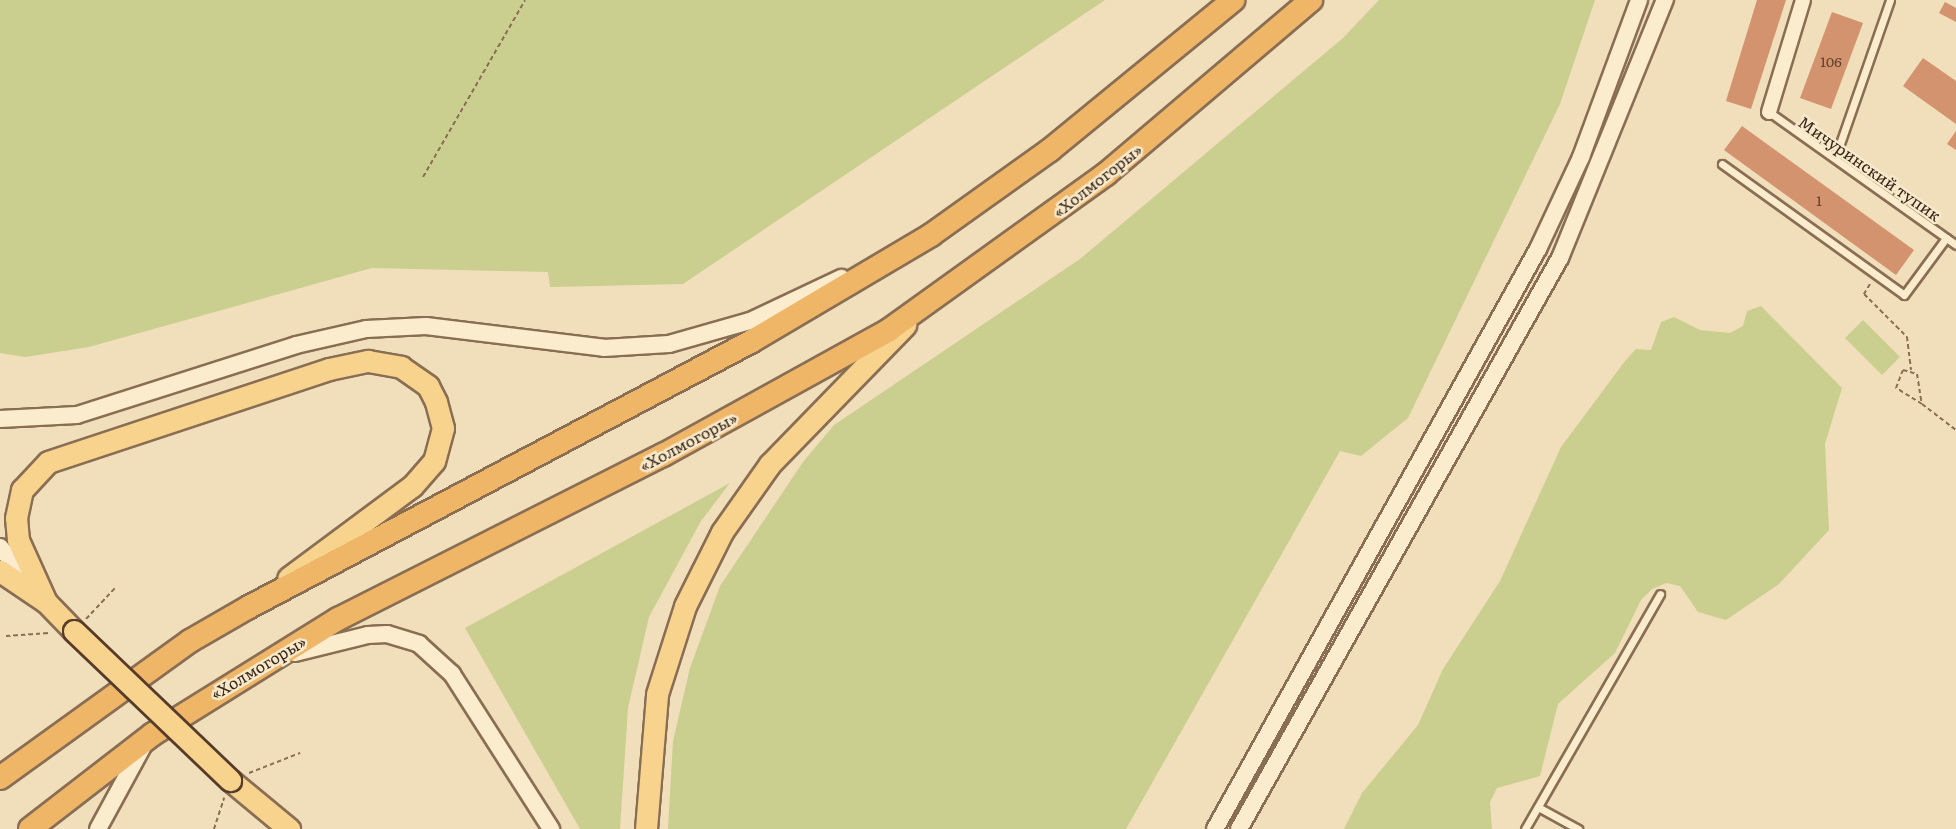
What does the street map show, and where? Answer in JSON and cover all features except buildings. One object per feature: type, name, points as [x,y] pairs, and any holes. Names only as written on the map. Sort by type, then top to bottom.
[{"type":"highway","points":[[0,778],[190,641],[249,607],[752,341],[931,235],[1050,150],[1233,0]]},
{"type":"highway","name":"«Холмогоры»","points":[[30,829],[153,734],[260,665],[439,565],[713,429],[925,305],[1106,174],[1311,0]]},
{"type":"main road","points":[[646,829],[657,694],[685,606],[722,532],[770,464],[925,305]]},
{"type":"main road","points":[[46,602],[18,540],[16,518],[22,490],[48,462],[85,446],[352,363],[387,362],[417,377],[436,402],[442,428],[426,473],[249,607]]},
{"type":"main road","points":[[0,571],[46,602],[230,780],[289,829]]},
{"type":"street","points":[[1215,829],[1538,249],[1581,157],[1640,0]]},
{"type":"street","points":[[1239,829],[1560,258],[1665,0]]},
{"type":"street","points":[[1769,112],[1803,0]]},
{"type":"street","points":[[0,419],[77,415],[296,345],[366,328],[426,326],[604,348],[692,339],[750,321],[931,235]]},
{"type":"street","points":[[0,547],[46,602]]},
{"type":"street","points":[[260,665],[368,635],[387,634],[419,644],[453,674],[551,829]]},
{"type":"street","points":[[98,829],[153,734]]},
{"type":"lane","points":[[1835,159],[1890,0]]},
{"type":"lane","name":"Мичуринский тупик","points":[[1769,112],[1956,245]]},
{"type":"lane","points":[[1722,164],[1904,295],[1946,238]]},
{"type":"lane","points":[[1525,829],[1660,594]]},
{"type":"lane","points":[[1538,807],[1578,829]]},
{"type":"path","points":[[423,177],[525,0]]},
{"type":"path","points":[[1875,274],[1864,294],[1907,337],[1911,370],[1917,374],[1922,404]]},
{"type":"path","points":[[1911,370],[1897,374],[1896,388],[1922,404],[1956,430]]},
{"type":"path","points":[[6,636],[74,631],[115,588]]},
{"type":"path","points":[[214,829],[230,780],[300,753]]},
{"type":"green space","points":[[0,0],[1105,0],[683,284],[550,287],[548,272],[372,268],[89,347],[25,357],[0,353]]},
{"type":"green space","points":[[1379,0],[1595,0],[1560,104],[1408,418],[1361,456],[1340,451],[1126,829],[668,829],[673,741],[690,668],[720,586],[803,462],[834,425],[1080,259],[1343,38]]},
{"type":"green space","points":[[1761,306],[1842,388],[1825,444],[1829,530],[1779,584],[1726,620],[1698,612],[1680,586],[1666,583],[1652,589],[1641,600],[1615,653],[1558,704],[1540,776],[1497,788],[1490,802],[1492,829],[1344,829],[1362,793],[1418,725],[1443,669],[1500,581],[1561,447],[1625,361],[1636,349],[1651,350],[1661,322],[1674,317],[1700,330],[1730,333],[1743,326],[1747,311]]},
{"type":"green space","points":[[1863,320],[1900,357],[1882,375],[1845,338]]},
{"type":"green space","points":[[730,483],[701,521],[649,617],[628,708],[620,829],[580,829],[465,628]]}]
